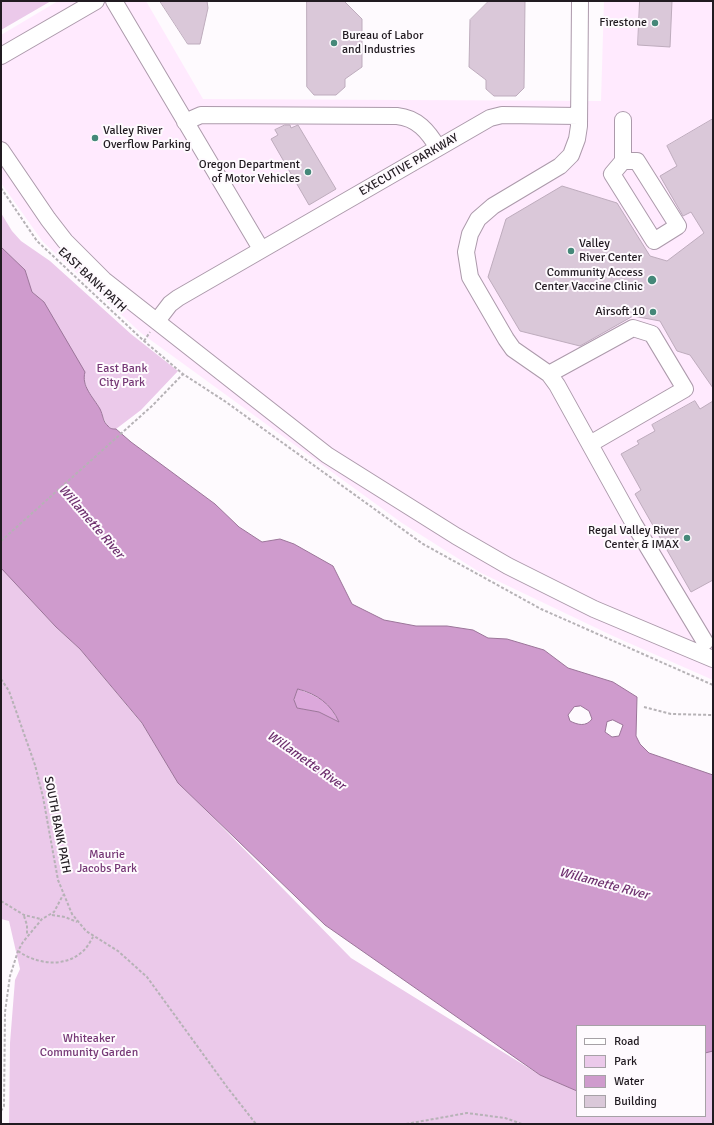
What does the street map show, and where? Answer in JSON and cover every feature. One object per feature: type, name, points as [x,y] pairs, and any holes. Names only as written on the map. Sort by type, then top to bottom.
[{"type":"street","points":[[1,56],[96,1]]},
{"type":"street","points":[[114,1],[261,249]]},
{"type":"street","points":[[580,1],[579,116],[577,139],[571,155],[560,166],[493,206],[478,219],[470,234],[466,252],[470,277],[506,340],[513,349],[549,374],[564,397],[634,524],[708,648]]},
{"type":"street","points":[[185,122],[201,115],[396,116],[407,118],[420,125],[427,131],[438,148]]},
{"type":"street","name":"EXECUTIVE PARKWAY","points":[[157,321],[174,300],[438,148],[497,116],[579,116]]},
{"type":"street","points":[[623,120],[623,161],[612,174],[654,241],[678,226],[637,161],[623,161]]},
{"type":"street","points":[[1,150],[48,219],[65,240],[104,280],[327,455],[456,536],[502,562],[587,606],[708,648]]},
{"type":"street","points":[[549,374],[633,328],[652,334],[685,389],[590,444]]},
{"type":"path","name":"EAST BANK PATH","points":[[1,188],[37,241],[144,341],[183,374],[153,405],[1,541]]},
{"type":"path","name":"SOUTH BANK PATH","points":[[1,679],[9,691],[35,764],[43,797],[58,880],[63,895],[78,923],[93,936],[118,952],[147,977],[227,1087],[256,1124]]},
{"type":"path","points":[[644,707],[671,714],[713,715]]},
{"type":"path","points":[[1,901],[24,915],[36,920],[51,915],[59,905],[63,895]]},
{"type":"path","points":[[24,915],[27,925],[26,937]]},
{"type":"path","points":[[51,915],[65,917],[78,923]]},
{"type":"path","points":[[1,1111],[4,1106],[6,1000],[10,976],[18,952],[26,937],[42,919]]},
{"type":"path","points":[[18,952],[32,960],[40,962],[57,962],[68,960],[82,953],[93,936]]},
{"type":"path","points":[[406,1124],[467,1113],[505,1118],[522,1124]]},
{"type":"shaded area","name":"Valley River Center","points":[[58,1],[146,1],[203,99],[601,101],[604,1],[713,1],[713,680],[613,636],[481,573],[402,523],[141,333],[43,242],[1,183],[1,35]]},
{"type":"shaded area","points":[[298,689],[323,701],[339,722],[319,712],[297,708],[294,700]]},
{"type":"green space","points":[[1,1],[51,1],[1,30]]},
{"type":"green space","name":"East Bank City Park","points":[[1,213],[12,231],[21,241],[50,261],[131,334],[178,371],[141,410],[116,429],[111,429],[107,425],[100,410],[89,393],[83,377],[44,302],[32,292],[25,270],[1,247]]},
{"type":"green space","name":"Maurie Jacobs Park","points":[[1,567],[56,627],[80,649],[143,725],[178,782],[351,958],[540,1075],[576,1091],[576,1117],[706,1117],[706,1053],[713,1051],[713,1124],[9,1123],[10,1043],[15,980],[20,969],[9,921],[1,919]]},
{"type":"water","name":"Willamette River","points":[[1,247],[25,270],[32,292],[44,302],[85,372],[84,377],[86,387],[100,409],[106,424],[111,428],[116,429],[131,442],[215,504],[239,527],[262,542],[280,539],[294,544],[333,566],[352,604],[384,620],[416,626],[447,626],[473,630],[488,638],[507,639],[544,650],[568,668],[613,682],[637,697],[636,736],[640,744],[649,753],[713,775],[713,1051],[706,1053],[706,1025],[576,1025],[576,1091],[540,1075],[325,925],[178,783],[142,723],[80,649],[56,627],[1,568]],"holes":[[[298,689],[305,691],[328,705],[339,722],[319,712],[297,708],[294,700]],[[581,706],[589,711],[592,719],[590,722],[585,724],[576,724],[570,721],[568,715],[574,707]],[[613,720],[623,725],[619,736],[612,737],[605,732],[607,722]]]},
{"type":"building","points":[[160,1],[207,1],[208,8],[200,44],[188,44]]},
{"type":"building","name":"Bureau of Labor and Industries","points":[[307,1],[344,1],[362,19],[362,67],[345,79],[345,87],[336,95],[314,95],[307,87]]},
{"type":"building","points":[[489,1],[525,1],[524,88],[516,96],[494,96],[486,89],[486,80],[469,67],[470,20]]},
{"type":"building","name":"Firestone","points":[[640,1],[672,1],[670,47],[638,45]]},
{"type":"building","name":"Valley River Center","points":[[713,119],[713,388],[690,355],[677,351],[660,321],[633,316],[580,346],[520,331],[488,277],[506,219],[562,186],[617,203],[650,256],[667,261],[704,233],[691,212],[683,216],[660,176],[677,166],[667,146]]},
{"type":"building","name":"Oregon Department of Motor Vehicles","points":[[285,125],[290,125],[291,128],[298,125],[336,189],[309,205],[271,139],[278,135],[275,130]]},
{"type":"building","name":"Regal Valley River Center & IMAX","points":[[695,401],[700,409],[713,401],[713,580],[691,592],[635,494],[641,490],[621,454],[639,444],[637,441],[655,431],[652,425]]},
{"type":"place","name":"Firestone","points":[[655,23]]},
{"type":"place","name":"Bureau of Labor and Industries","points":[[334,43]]},
{"type":"place","name":"Valley River Overflow Parking","points":[[95,138]]},
{"type":"place","name":"Oregon Department of Motor Vehicles","points":[[308,172]]},
{"type":"place","name":"Valley River Center","points":[[571,251]]},
{"type":"place","name":"Community Access Center Vaccine Clinic","points":[[652,280]]},
{"type":"place","name":"Airsoft 10","points":[[653,312]]},
{"type":"place","name":"Regal Valley River Center & IMAX","points":[[687,538]]},
{"type":"park label","name":"Whiteaker Community Garden","points":[[89,1046]]}]
